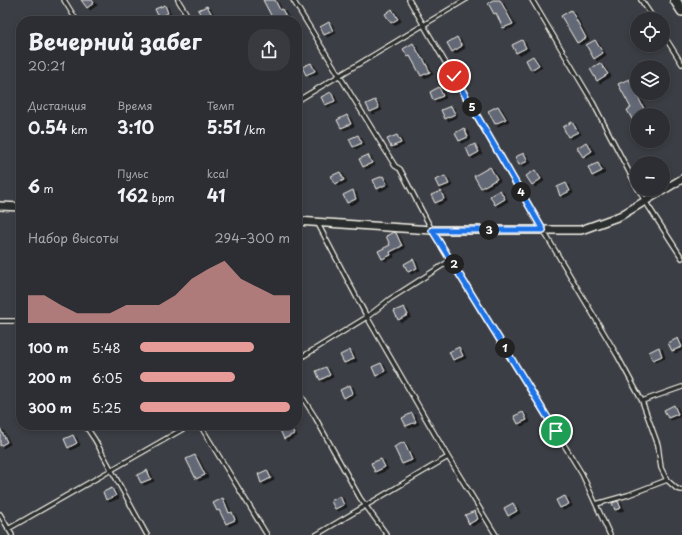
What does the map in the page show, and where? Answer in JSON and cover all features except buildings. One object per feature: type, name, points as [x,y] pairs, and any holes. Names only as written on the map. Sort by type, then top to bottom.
[{"type":"street","points":[[675,0],[682,11]]},
{"type":"street","points":[[302,221],[432,230],[581,230],[620,216],[682,179]]},
{"type":"street","points":[[0,206],[16,207]]},
{"type":"lane","points":[[64,0],[74,16]]},
{"type":"lane","points":[[178,0],[188,16]]},
{"type":"lane","points":[[293,0],[396,166],[400,169],[432,230],[582,474],[610,535]]},
{"type":"lane","points":[[409,0],[591,310],[642,401],[658,445],[661,468],[668,480],[677,489],[682,490]]},
{"type":"lane","points":[[302,98],[465,0]]},
{"type":"lane","points":[[532,0],[591,99],[630,173]]},
{"type":"lane","points":[[642,0],[650,12]]},
{"type":"lane","points":[[670,45],[682,64]]},
{"type":"lane","points":[[642,196],[682,258]]},
{"type":"lane","points":[[318,222],[367,317],[448,457],[496,535]]},
{"type":"lane","points":[[302,357],[367,317],[390,299],[451,260]]},
{"type":"lane","points":[[0,321],[16,321]]},
{"type":"lane","points":[[642,401],[682,387]]},
{"type":"lane","points":[[302,397],[365,505],[387,535]]},
{"type":"lane","points":[[88,430],[147,535]]},
{"type":"lane","points":[[8,529],[181,430]]},
{"type":"lane","points":[[203,430],[267,535]]},
{"type":"lane","points":[[316,535],[448,457]]},
{"type":"lane","points":[[596,504],[628,495],[668,480]]},
{"type":"lane","points":[[0,514],[12,535]]},
{"type":"route","points":[[454,76],[543,230],[432,230],[556,431]]}]
